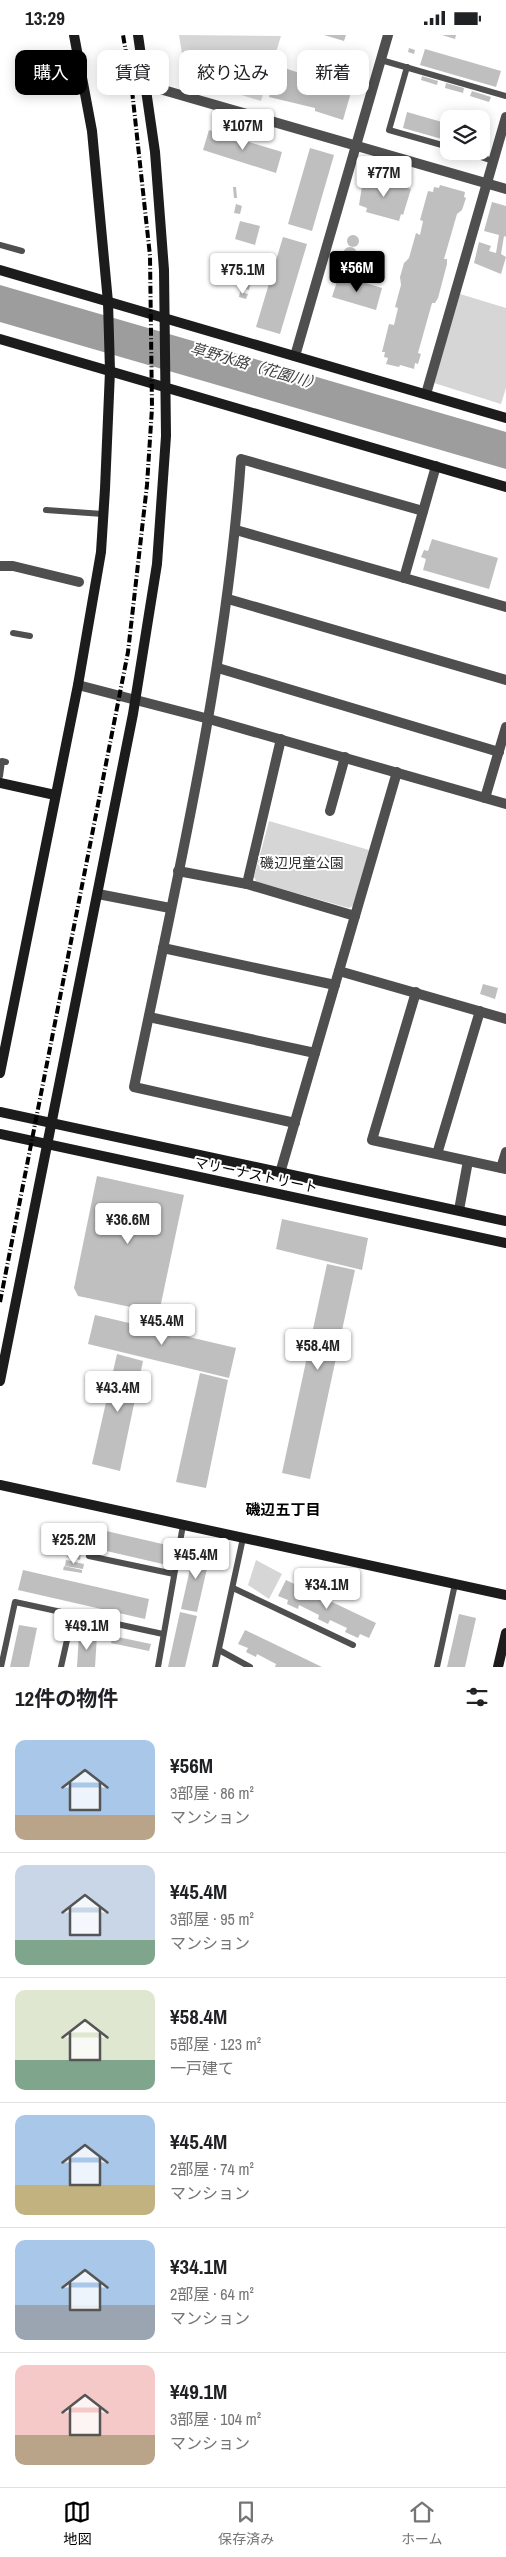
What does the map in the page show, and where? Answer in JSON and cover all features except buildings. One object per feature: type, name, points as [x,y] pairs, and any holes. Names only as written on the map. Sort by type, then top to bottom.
[{"type":"street","points":[[0,1073],[78,685],[101,553],[104,515],[110,371],[108,302],[92,131],[74,35]]},
{"type":"street","points":[[138,35],[140,50]]},
{"type":"street","points":[[295,356],[388,35]]},
{"type":"street","points":[[169,92],[506,189]]},
{"type":"street","points":[[0,1381],[136,698],[157,564],[167,387],[162,213],[147,95]]},
{"type":"street","points":[[426,394],[506,117]]},
{"type":"street","points":[[0,270],[506,418]]},
{"type":"street","points":[[0,339],[506,487]]},
{"type":"street","points":[[295,1123],[134,1087],[218,668],[236,530],[241,459],[423,511]]},
{"type":"street","points":[[404,578],[436,465]]},
{"type":"street","points":[[236,530],[506,607]]},
{"type":"street","points":[[0,566],[13,566],[80,581]]},
{"type":"street","points":[[228,599],[506,680]]},
{"type":"street","points":[[218,668],[499,752]]},
{"type":"street","points":[[78,685],[136,698],[506,804]]},
{"type":"street","points":[[486,798],[506,727]]},
{"type":"street","points":[[247,884],[281,739]]},
{"type":"street","points":[[330,811],[345,757]]},
{"type":"street","points":[[280,1173],[397,772]]},
{"type":"street","points":[[0,783],[55,795]]},
{"type":"street","points":[[178,871],[247,884],[355,916]]},
{"type":"street","points":[[98,894],[170,909]]},
{"type":"street","points":[[163,947],[335,985]]},
{"type":"street","points":[[339,971],[506,1019]]},
{"type":"street","points":[[416,992],[372,1140],[504,1169],[506,1151]]},
{"type":"street","points":[[437,1154],[480,1011]]},
{"type":"street","points":[[148,1017],[315,1053]]},
{"type":"street","name":"マリーナストリート","points":[[0,1112],[506,1221]]},
{"type":"street","name":"マリーナストリート","points":[[0,1133],[506,1243]]},
{"type":"street","points":[[459,1211],[468,1161]]},
{"type":"street","points":[[0,1485],[506,1595]]},
{"type":"street","points":[[498,1667],[506,1633]]},
{"type":"lane","points":[[381,59],[506,96]]},
{"type":"lane","points":[[407,67],[389,130],[440,144]]},
{"type":"lane","points":[[0,245],[22,251]]},
{"type":"lane","points":[[46,510],[104,515]]},
{"type":"lane","points":[[13,633],[30,636]]},
{"type":"lane","points":[[0,776],[3,761]]},
{"type":"lane","points":[[158,1667],[183,1525]]},
{"type":"lane","points":[[215,1667],[243,1538]]},
{"type":"lane","points":[[89,1556],[174,1573]]},
{"type":"lane","points":[[438,1667],[455,1584]]},
{"type":"lane","points":[[233,1587],[353,1645]]},
{"type":"lane","points":[[2,1667],[15,1602],[164,1634]]},
{"type":"lane","points":[[62,1667],[72,1613]]},
{"type":"lane","points":[[219,1651],[250,1667]]},
{"type":"green space","points":[[179,35],[281,36],[277,50],[181,50]]},
{"type":"green space","points":[[241,95],[263,95],[261,101]]},
{"type":"green space","points":[[460,294],[506,308],[506,388],[501,404],[434,383]]},
{"type":"green space","name":"磯辺児童公園","points":[[269,821],[369,850],[354,905],[349,908],[257,882],[254,877]]},
{"type":"green space","points":[[256,1560],[282,1574],[269,1599],[248,1585]]},
{"type":"water","name":"草野水路（花園川）","points":[[0,285],[506,432],[506,469],[0,322]]},
{"type":"railway","points":[[0,1302],[128,652],[147,485],[152,408],[150,256],[131,81],[123,35]]},
{"type":"district","name":"磯辺五丁目","points":[[283,1509]]}]
